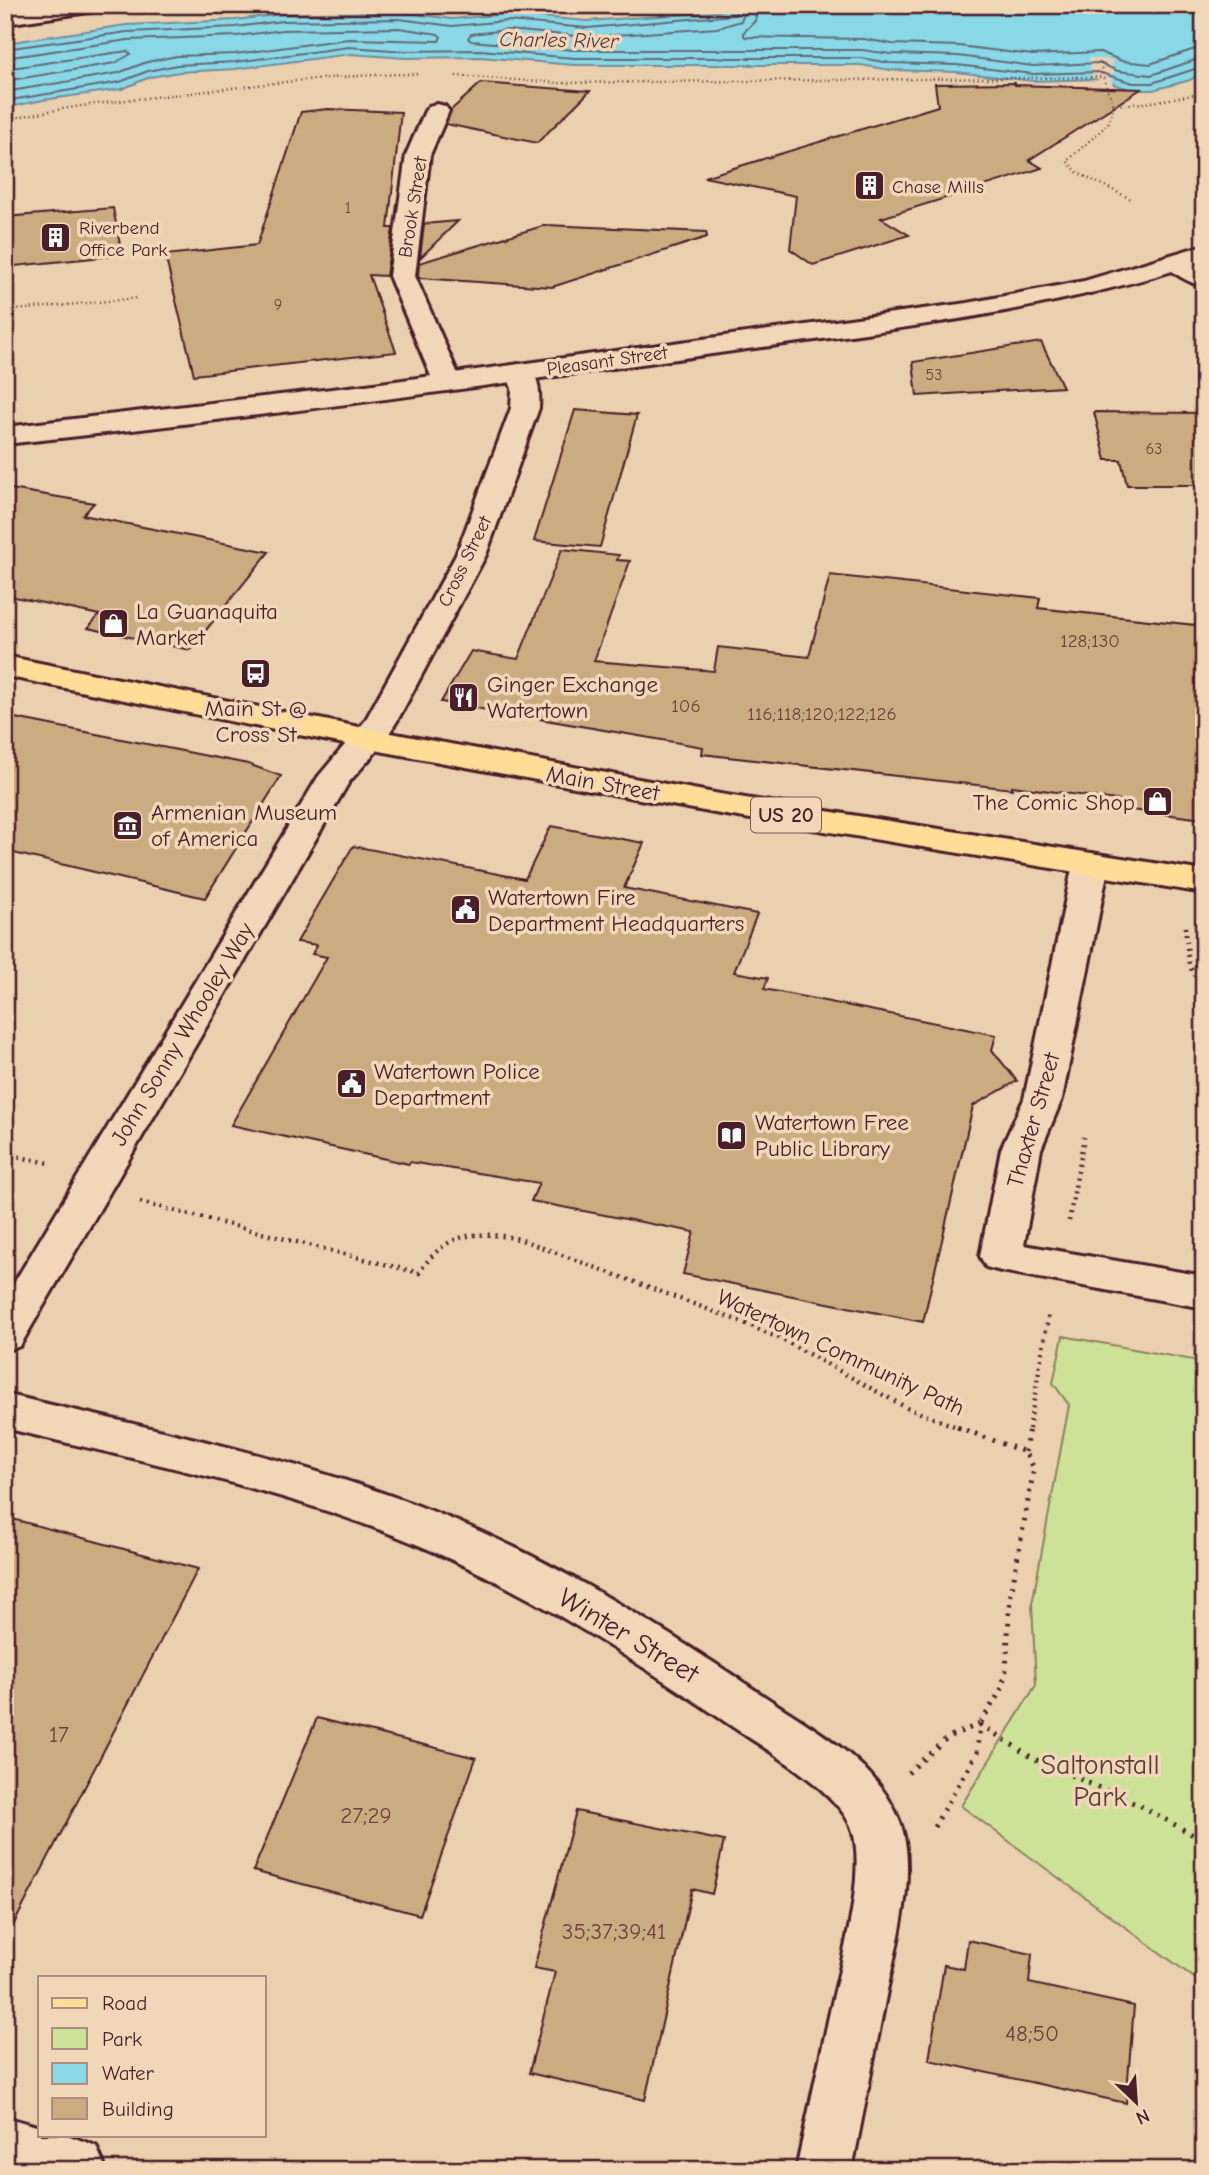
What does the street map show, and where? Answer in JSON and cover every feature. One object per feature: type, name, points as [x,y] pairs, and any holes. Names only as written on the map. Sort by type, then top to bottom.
[{"type":"main road","name":"Main Street","points":[[5,666],[369,739],[720,804],[1204,882]]},
{"type":"street","points":[[5,17],[89,5]]},
{"type":"street","name":"Brook Street","points":[[437,111],[418,155],[402,276],[447,382]]},
{"type":"street","name":"Pleasant Street","points":[[5,436],[447,382],[958,312],[1066,292],[1204,253]]},
{"type":"street","points":[[1177,262],[1204,279]]},
{"type":"street","name":"Cross Street","points":[[369,739],[481,533],[525,408],[526,389],[520,372]]},
{"type":"street","name":"John Sonny Whooley Way","points":[[5,1335],[335,777],[369,739]]},
{"type":"street","name":"Thaxter Street","points":[[1091,864],[1044,1099],[1021,1149],[1001,1256],[1204,1292]]},
{"type":"street","name":"Winter Street","points":[[5,1411],[305,1486],[400,1519],[503,1563],[598,1614],[693,1672],[850,1785],[870,1811],[875,1826],[880,1852],[880,1882],[876,1922],[824,2170]]},
{"type":"street","points":[[5,2144],[76,2165]]},
{"type":"path","points":[[1101,64],[1114,105],[1108,124],[1067,161],[1078,173],[1131,199]]},
{"type":"path","points":[[915,80],[1103,76]]},
{"type":"path","points":[[1114,105],[1146,103],[1204,93]]},
{"type":"path","points":[[5,311],[139,298]]},
{"type":"path","points":[[1185,927],[1189,965],[1204,991]]},
{"type":"path","points":[[5,1154],[51,1164]]},
{"type":"path","name":"Watertown Community Path","points":[[138,1202],[419,1273],[432,1252],[450,1240],[484,1234],[519,1238],[742,1322],[783,1340],[907,1408],[1025,1452]]},
{"type":"path","points":[[934,1827],[977,1753],[980,1724],[1001,1690],[1006,1671],[1010,1599],[1034,1468],[1025,1452],[1049,1310]]},
{"type":"path","points":[[913,1768],[947,1735],[980,1724]]},
{"type":"path","points":[[980,1724],[1034,1759],[1143,1807],[1204,1841]]},
{"type":"green space","name":"Saltonstall Park","points":[[1063,1336],[1204,1362],[1204,1985],[961,1806],[1036,1685],[1032,1604],[1069,1405],[1053,1383]]},
{"type":"water","name":"Charles River","points":[[736,5],[1204,5],[1204,71],[1190,80],[1153,90],[1132,90],[1098,79],[1033,81],[956,72],[890,70],[861,65],[574,65],[480,57],[406,58],[350,54],[235,69],[179,72],[150,77],[122,89],[5,108],[5,43],[126,25],[235,20],[283,14],[400,12],[452,19],[506,14],[587,21],[716,12]]},
{"type":"pier","points":[[1089,58],[1112,60],[1114,74],[1109,75],[1113,85],[1104,85],[1099,83],[1098,79],[1092,78]]},
{"type":"building","points":[[481,83],[590,91],[537,143],[446,124],[451,110]]},
{"type":"building","points":[[1015,83],[1141,89],[1029,160],[1042,168],[881,218],[909,235],[813,265],[790,249],[796,196],[704,177],[938,106],[935,84]]},
{"type":"building","points":[[328,109],[401,112],[388,228],[393,228],[386,276],[369,275],[396,352],[194,375],[165,255],[257,245],[301,112]]},
{"type":"building","name":"Riverbend Office Park","points":[[113,208],[122,255],[5,267],[5,217]]},
{"type":"building","points":[[458,221],[420,258],[424,224]]},
{"type":"building","points":[[546,225],[706,232],[707,237],[552,287],[418,276],[419,263]]},
{"type":"building","points":[[1041,342],[1063,387],[917,396],[913,362]]},
{"type":"building","points":[[575,410],[637,415],[600,547],[534,541]]},
{"type":"building","points":[[1094,412],[1204,413],[1204,485],[1127,485],[1121,460],[1106,460]]},
{"type":"building","points":[[5,488],[94,503],[83,515],[269,552],[190,650],[88,628],[99,615],[5,595]]},
{"type":"building","points":[[562,549],[619,555],[617,560],[630,561],[594,661],[714,671],[718,647],[809,657],[830,575],[1040,598],[1038,608],[1204,626],[1204,819],[1130,810],[1131,802],[1012,786],[1012,789],[702,754],[703,747],[441,702],[471,651],[518,659]]},
{"type":"building","name":"Armenian Museum of America","points":[[5,716],[248,764],[281,776],[205,898],[5,851]]},
{"type":"building","points":[[551,826],[644,843],[624,888],[757,914],[734,972],[768,978],[764,989],[996,1035],[992,1050],[1017,1081],[973,1106],[923,1322],[683,1274],[694,1232],[531,1201],[539,1183],[410,1162],[409,1164],[231,1125],[327,957],[312,954],[317,945],[297,942],[353,846],[525,879]]},
{"type":"building","points":[[5,1517],[198,1569],[5,1941]]},
{"type":"building","points":[[317,1718],[476,1758],[420,1915],[253,1871]]},
{"type":"building","points":[[576,1811],[724,1841],[712,1894],[692,1889],[645,2100],[529,2073],[555,1972],[534,1968]]},
{"type":"building","points":[[968,1940],[1032,1954],[1029,1983],[1134,2006],[1126,2103],[929,2060],[944,1965],[964,1969]]},
{"type":"place","name":"Chase Mills","points":[[869,186]]},
{"type":"place","name":"Riverbend Office Park","points":[[56,238]]},
{"type":"place","name":"La Guanaquita Market","points":[[113,624]]},
{"type":"place","name":"Main St @ Cross St","points":[[256,674]]},
{"type":"place","name":"Ginger Exchange Watertown","points":[[464,697]]},
{"type":"place","name":"The Comic Shop","points":[[1158,802]]},
{"type":"place","name":"Armenian Museum of America","points":[[128,825]]},
{"type":"place","name":"Watertown Fire Department Headquarters","points":[[465,910]]},
{"type":"place","name":"Watertown Police Department","points":[[351,1084]]},
{"type":"place","name":"Watertown Free Public Library","points":[[732,1135]]}]
